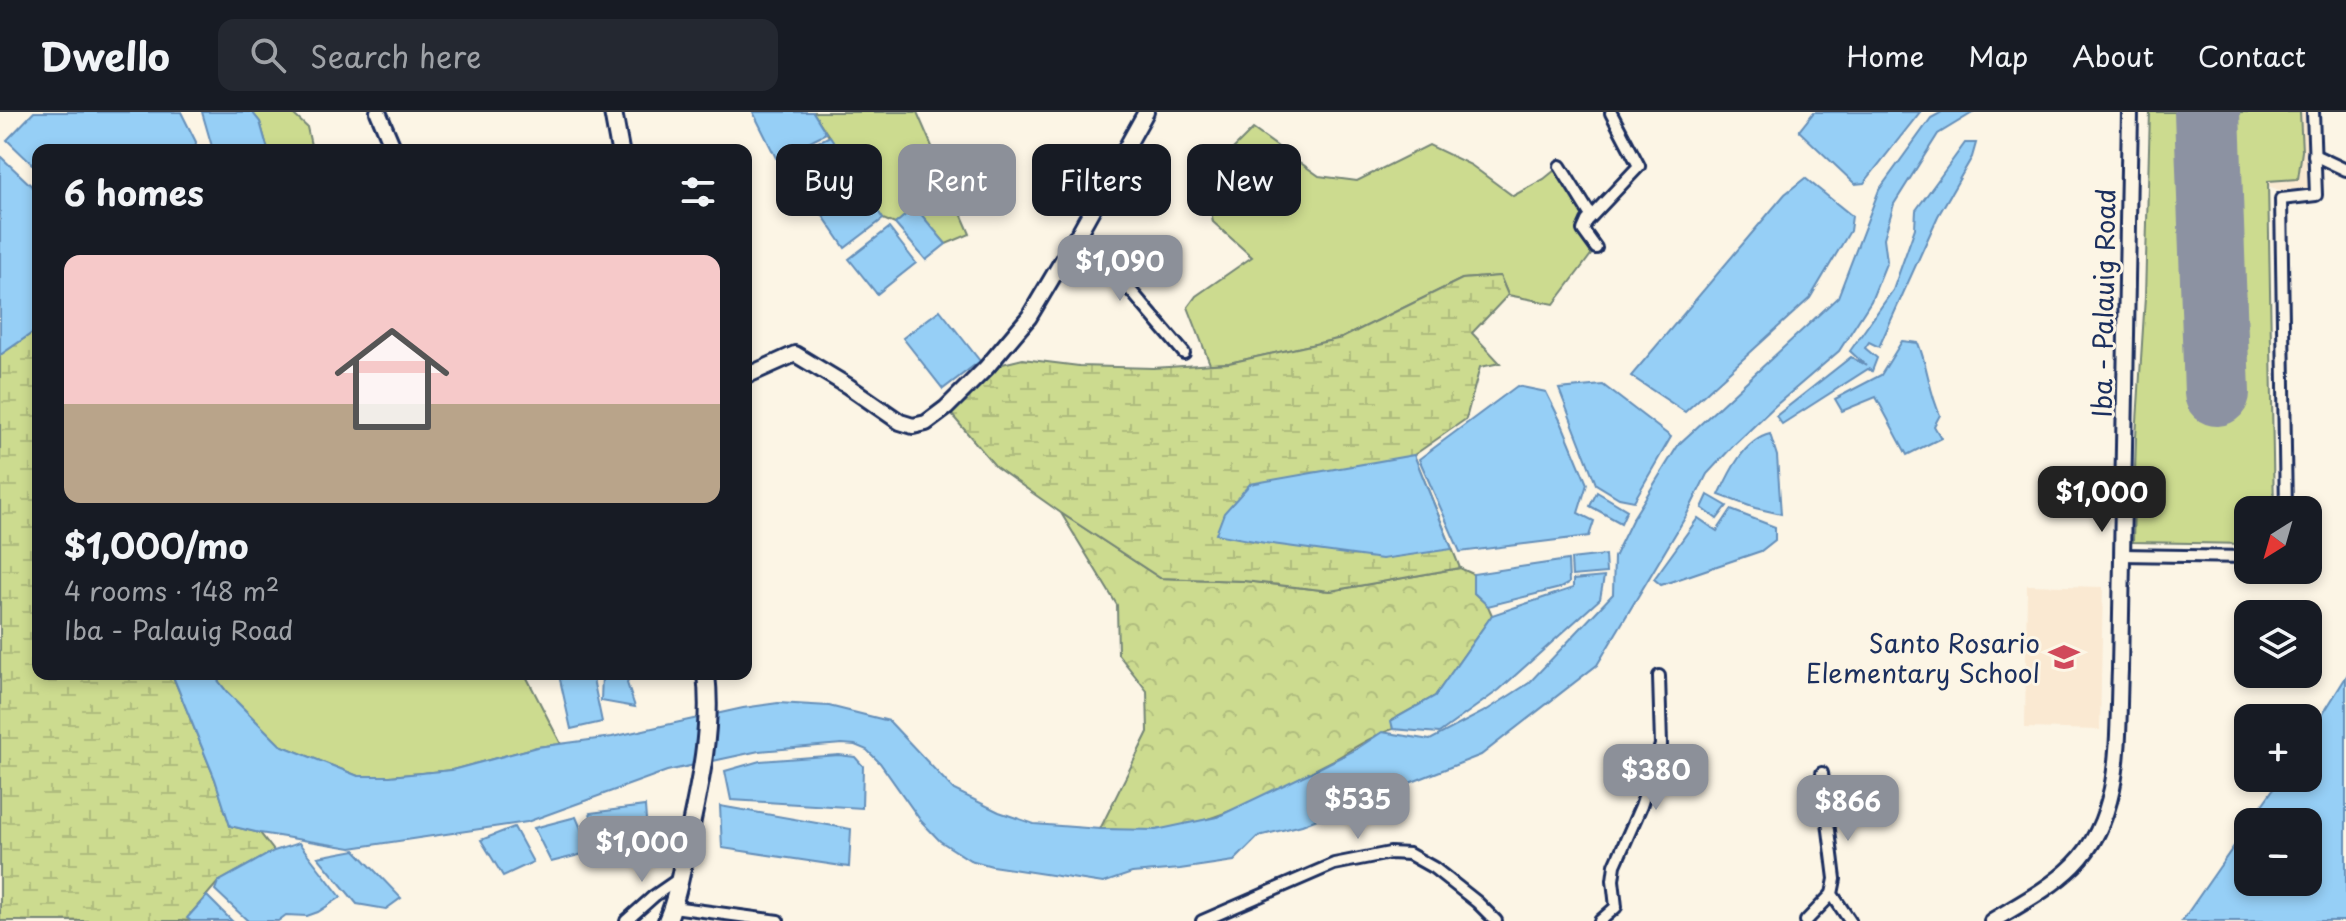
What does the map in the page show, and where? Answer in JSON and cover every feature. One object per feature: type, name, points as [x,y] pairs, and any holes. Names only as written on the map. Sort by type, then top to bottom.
[{"type":"main road","points":[[378,112],[391,144]]},
{"type":"main road","points":[[613,112],[619,144]]},
{"type":"main road","points":[[752,373],[795,354],[900,422],[913,426],[926,423],[946,408],[986,368],[1029,317],[1146,112]]},
{"type":"main road","name":"Iba - Palauig Road","points":[[1992,921],[2049,886],[2076,863],[2096,835],[2107,810],[2116,762],[2130,112]]},
{"type":"main road","points":[[670,914],[701,768],[708,709],[706,680]]},
{"type":"street","points":[[2286,496],[2281,199],[2316,195],[2313,112]]},
{"type":"street","points":[[1596,248],[1583,230],[1591,216],[1639,166],[1611,113]]},
{"type":"street","points":[[2314,155],[2346,170]]},
{"type":"street","points":[[1560,166],[1591,216]]},
{"type":"street","points":[[1080,231],[1184,353]]},
{"type":"street","points":[[2121,555],[2234,557]]},
{"type":"street","points":[[1600,921],[1616,907],[1615,865],[1641,806],[1661,745],[1659,676]]},
{"type":"street","points":[[1806,921],[1832,894],[1835,879],[1822,773]]},
{"type":"street","points":[[1202,921],[1334,864],[1390,853],[1409,854],[1434,868],[1496,921]]},
{"type":"street","points":[[626,921],[680,878]]},
{"type":"street","points":[[1832,894],[1850,921]]},
{"type":"street","points":[[670,914],[778,921]]},
{"type":"shaded area","points":[[2150,112],[2313,114],[2315,186],[2309,193],[2285,192],[2268,186],[2271,322],[2269,422],[2273,496],[2234,496],[2234,544],[2133,542]]},
{"type":"shaded area","name":"Santo Rosario Elementary School","points":[[2027,585],[2103,587],[2100,730],[2025,728]]},
{"type":"green space","points":[[252,112],[293,112],[307,127],[311,144],[266,144],[260,122]]},
{"type":"green space","points":[[813,112],[917,112],[931,144],[898,144],[898,216],[905,216],[895,224],[881,216],[882,144],[834,144]]},
{"type":"green space","points":[[2150,112],[2188,112],[2199,394],[2235,392],[2225,112],[2300,112],[2302,151],[2298,179],[2268,181],[2274,496],[2234,496],[2234,544],[2133,542]]},
{"type":"green space","points":[[1253,129],[1274,144],[1238,144]]},
{"type":"green space","points":[[1429,145],[1471,165],[1513,196],[1560,166],[1591,216],[1583,230],[1596,248],[1554,304],[1508,295],[1500,276],[1462,279],[1342,338],[1229,363],[1210,364],[1188,307],[1196,296],[1252,257],[1213,222],[1212,216],[1301,216],[1301,163],[1319,176],[1357,181]]},
{"type":"green space","points":[[922,216],[962,216],[970,234],[946,244]]},
{"type":"green space","points":[[1500,276],[1508,295],[1472,333],[1500,363],[1480,367],[1466,419],[1414,455],[1460,568],[1330,591],[1244,581],[1160,578],[996,467],[946,408],[986,368],[1023,359],[1079,366],[1153,368],[1229,363],[1342,338],[1462,279]]},
{"type":"green space","points":[[32,333],[32,680],[174,680],[215,779],[230,826],[260,833],[274,851],[218,882],[188,917],[191,921],[0,921],[0,355]]},
{"type":"green space","points":[[1061,513],[1160,578],[1244,581],[1330,591],[1460,568],[1473,574],[1473,592],[1488,606],[1492,615],[1435,696],[1392,720],[1393,729],[1223,814],[1179,827],[1156,830],[1100,829],[1148,732],[1147,691],[1118,654],[1117,605]]},
{"type":"green space","points":[[218,680],[528,680],[561,744],[537,747],[452,770],[358,776],[280,745]]},
{"type":"water","points":[[34,112],[181,112],[196,142],[32,144],[32,164],[7,140]]},
{"type":"water","points":[[202,112],[252,112],[260,122],[266,144],[211,144]]},
{"type":"water","points":[[753,112],[813,112],[826,133],[804,144],[776,144],[776,158]]},
{"type":"water","points":[[1814,112],[1920,112],[1864,183],[1855,184],[1799,131]]},
{"type":"water","points":[[1942,112],[1974,112],[1938,134],[1894,204],[1884,238],[1887,261],[1871,301],[1839,351],[1775,406],[1707,474],[1686,516],[1597,665],[1481,755],[1302,825],[1259,836],[1234,861],[1132,873],[1103,883],[970,860],[940,841],[921,821],[880,763],[867,750],[842,744],[759,751],[667,771],[527,822],[351,848],[260,833],[230,826],[215,779],[174,680],[218,680],[280,745],[358,776],[452,770],[537,747],[612,737],[778,703],[829,706],[889,721],[954,790],[999,812],[1034,824],[1156,830],[1217,817],[1355,750],[1382,732],[1430,740],[1487,710],[1529,683],[1613,594],[1614,557],[1633,518],[1679,444],[1838,297],[1879,190],[1931,118]]},
{"type":"water","points":[[830,136],[835,144],[814,144]]},
{"type":"water","points":[[1965,143],[1976,143],[1972,157],[1938,216],[1879,347],[1869,342],[1865,348],[1877,358],[1872,371],[1868,369],[1782,424],[1776,416],[1851,357],[1866,366],[1850,351],[1893,290],[1915,228],[1916,210]]},
{"type":"water","points":[[0,156],[32,186],[32,333],[0,355]]},
{"type":"water","points":[[1805,178],[1852,216],[1850,231],[1810,298],[1685,412],[1631,376],[1785,194]]},
{"type":"water","points":[[823,216],[881,216],[883,219],[845,248]]},
{"type":"water","points":[[904,216],[923,216],[946,244],[926,260],[895,224]]},
{"type":"water","points":[[889,228],[916,263],[877,294],[849,259]]},
{"type":"water","points":[[940,310],[980,361],[943,389],[903,338]]},
{"type":"water","points":[[1902,341],[1918,343],[1940,415],[1934,426],[1941,438],[1907,455],[1876,397],[1842,411],[1835,399],[1881,375]]},
{"type":"water","points":[[1603,385],[1671,437],[1634,501],[1619,498],[1596,484],[1559,389]]},
{"type":"water","points":[[1517,386],[1546,392],[1562,424],[1587,484],[1578,513],[1594,521],[1589,536],[1460,552],[1419,459]]},
{"type":"water","points":[[1770,434],[1777,456],[1781,514],[1719,495],[1745,450]]},
{"type":"water","points":[[1414,455],[1452,549],[1382,559],[1216,534],[1224,513],[1250,484]]},
{"type":"water","points":[[1597,492],[1627,510],[1621,523],[1590,506]]},
{"type":"water","points":[[1708,495],[1727,506],[1717,519],[1702,508]]},
{"type":"water","points":[[1731,510],[1775,527],[1775,540],[1761,551],[1661,585],[1654,579],[1698,518],[1717,531]]},
{"type":"water","points":[[1605,555],[1606,573],[1572,576],[1571,559]]},
{"type":"water","points":[[1568,560],[1569,583],[1560,588],[1488,606],[1473,592],[1473,574]]},
{"type":"water","points":[[1604,577],[1600,599],[1499,690],[1439,733],[1393,729],[1391,721],[1435,696],[1492,615],[1573,588],[1573,580]]},
{"type":"water","points":[[2346,677],[2346,921],[2182,921],[2234,846],[2234,896],[2322,896],[2322,808],[2260,808],[2271,792],[2322,792],[2322,716]]},
{"type":"water","points":[[560,680],[593,680],[602,722],[571,729]]},
{"type":"water","points":[[602,680],[629,680],[635,707],[601,701]]},
{"type":"water","points":[[839,755],[855,757],[863,766],[862,808],[731,800],[725,771],[760,761]]},
{"type":"water","points":[[645,806],[646,820],[637,853],[599,845],[590,813]]},
{"type":"water","points":[[720,806],[851,829],[849,867],[722,848]]},
{"type":"water","points":[[576,817],[591,852],[551,862],[534,828]]},
{"type":"water","points":[[514,827],[533,862],[503,876],[481,840]]},
{"type":"water","points":[[299,843],[341,897],[318,912],[307,916],[286,915],[278,921],[248,921],[215,890],[218,882],[274,851]]},
{"type":"water","points":[[355,850],[401,898],[386,909],[357,904],[318,857]]},
{"type":"water","points":[[207,896],[232,921],[191,921],[187,918]]},
{"type":"runway","points":[[2207,112],[2217,393]]},
{"type":"place","name":"Santo Rosario Elementary School","points":[[2064,657]]}]
